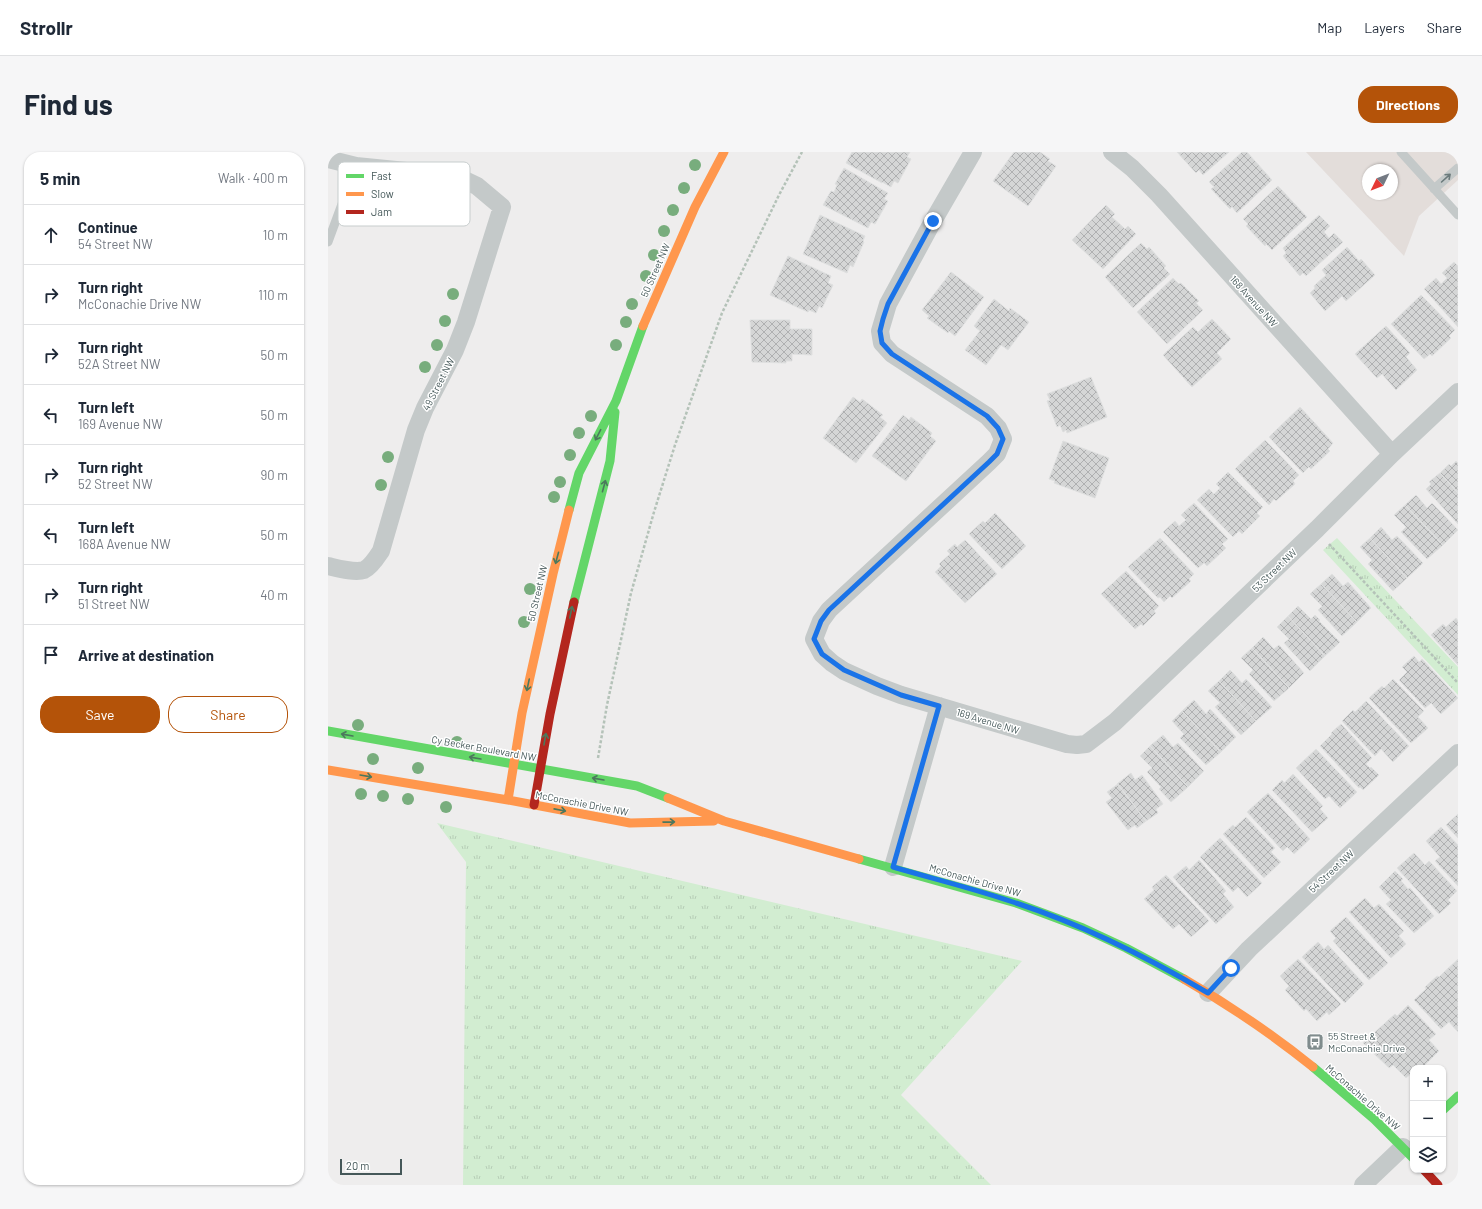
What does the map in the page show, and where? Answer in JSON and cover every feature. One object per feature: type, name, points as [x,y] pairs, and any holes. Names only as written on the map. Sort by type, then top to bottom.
[{"type":"street","name":"50 Street NW","points":[[508,800],[522,713],[552,574],[579,473],[616,401],[644,323],[695,207],[724,152]]},
{"type":"street","name":"169 Avenue NW","points":[[973,152],[933,221],[888,304],[880,331],[882,343],[892,354],[987,416],[998,428],[1003,439],[997,454],[989,462],[829,610],[821,621],[814,639],[822,654],[844,670],[901,695],[1067,744],[1086,744]]},
{"type":"street","name":"168 Avenue NW","points":[[1112,152],[1132,168],[1159,195],[1392,454]]},
{"type":"street","points":[[328,159],[340,162]]},
{"type":"street","name":"49 Street NW","points":[[328,566],[348,570],[364,570],[374,561],[381,551],[416,430],[425,408],[455,350],[466,322],[502,207],[477,186],[470,183]]},
{"type":"street","name":"53 Street NW","points":[[1086,744],[1115,722],[1458,392]]},
{"type":"street","name":"50 Street NW","points":[[534,805],[550,714],[578,581],[610,461],[616,401]]},
{"type":"street","points":[[893,867],[939,706]]},
{"type":"street","name":"Cy Becker Boulevard NW","points":[[328,731],[637,786]]},
{"type":"street","name":"54 Street NW","points":[[1208,993],[1249,949],[1458,753]]},
{"type":"street","points":[[328,770],[508,800]]},
{"type":"street","name":"McConachie Drive NW","points":[[637,786],[724,821],[893,867],[1016,903],[1084,928],[1126,948],[1208,993],[1293,1051],[1408,1149]]},
{"type":"street","name":"McConachie Drive NW","points":[[508,800],[630,823],[724,821]]},
{"type":"street","points":[[1446,1107],[1458,1096]]},
{"type":"street","points":[[1363,1185],[1408,1149]]},
{"type":"street","points":[[1427,1173],[1438,1185]]},
{"type":"lane","points":[[1401,152],[1458,215]]},
{"type":"lane","points":[[1434,189],[1458,168]]},
{"type":"lane","points":[[328,242],[338,215]]},
{"type":"path","points":[[599,758],[607,705],[631,593],[675,445],[722,313],[778,195],[802,152]]},
{"type":"path","points":[[1317,529],[1458,683]]},
{"type":"shaded area","points":[[1306,152],[1458,152],[1458,180],[1419,216],[1404,256]]},
{"type":"green space","points":[[1337,538],[1458,667],[1458,695],[1323,550]]},
{"type":"green space","points":[[437,823],[1022,961],[901,1095],[991,1185],[463,1185],[466,862]]},
{"type":"building","points":[[852,152],[910,152],[907,157],[911,159],[898,183],[894,181],[891,187],[846,163]]},
{"type":"building","points":[[1014,152],[1040,152],[1050,159],[1048,161],[1056,166],[1028,206],[993,181]]},
{"type":"building","points":[[1177,152],[1229,152],[1203,175],[1199,170],[1196,173]]},
{"type":"building","points":[[1242,152],[1247,152],[1272,180],[1237,213],[1232,207],[1230,209],[1211,189],[1214,187],[1209,182]]},
{"type":"building","points":[[844,168],[888,193],[884,199],[888,201],[875,224],[871,222],[868,228],[823,205],[831,191],[834,192],[837,185],[835,184]]},
{"type":"building","points":[[1278,186],[1307,217],[1272,250],[1266,244],[1265,246],[1246,226],[1248,224],[1243,219]]},
{"type":"building","points":[[1106,205],[1115,214],[1112,217],[1125,229],[1128,226],[1136,234],[1103,269],[1072,240]]},
{"type":"building","points":[[820,215],[865,236],[864,242],[853,267],[850,265],[847,273],[803,254]]},
{"type":"building","points":[[1319,215],[1330,226],[1324,232],[1329,238],[1334,233],[1343,242],[1306,276],[1303,273],[1300,276],[1283,256],[1286,253],[1283,248]]},
{"type":"building","points":[[1141,243],[1147,249],[1149,247],[1166,266],[1164,268],[1170,274],[1133,308],[1105,277]]},
{"type":"building","points":[[1347,247],[1359,261],[1361,259],[1375,275],[1346,301],[1342,296],[1325,311],[1310,293],[1315,288],[1314,286],[1326,275],[1322,270]]},
{"type":"building","points":[[788,256],[831,276],[828,283],[833,285],[822,308],[819,306],[816,313],[809,310],[808,312],[770,295]]},
{"type":"building","points":[[1454,262],[1458,266],[1458,327],[1424,289],[1436,278],[1441,284],[1447,278],[1442,273]]},
{"type":"building","points":[[951,272],[984,297],[955,336],[949,331],[948,333],[927,318],[929,316],[922,310]]},
{"type":"building","points":[[1173,278],[1179,284],[1181,283],[1199,301],[1196,303],[1203,310],[1167,344],[1137,312]]},
{"type":"building","points":[[1421,295],[1455,330],[1449,336],[1451,338],[1432,356],[1430,354],[1424,359],[1391,324]]},
{"type":"building","points":[[994,299],[1009,311],[1010,308],[1029,322],[1008,350],[1001,345],[986,365],[965,350],[980,331],[974,326]]},
{"type":"building","points":[[1212,319],[1231,339],[1217,353],[1222,359],[1192,387],[1163,355],[1193,327],[1198,332]]},
{"type":"building","points":[[750,320],[790,320],[790,329],[812,329],[812,355],[792,354],[792,361],[786,361],[786,363],[752,362]]},
{"type":"building","points":[[1386,326],[1410,353],[1406,357],[1417,370],[1396,390],[1382,374],[1377,378],[1355,354]]},
{"type":"building","points":[[1091,377],[1107,417],[1067,433],[1066,430],[1063,432],[1060,425],[1057,427],[1047,401],[1050,400],[1047,394]]},
{"type":"building","points":[[853,397],[860,402],[862,399],[883,415],[880,417],[887,423],[856,463],[823,438]]},
{"type":"building","points":[[1300,407],[1333,443],[1328,449],[1330,451],[1311,469],[1309,467],[1303,473],[1269,437]]},
{"type":"building","points":[[903,415],[909,420],[911,417],[932,433],[930,436],[936,441],[906,481],[872,456]]},
{"type":"building","points":[[1265,440],[1299,475],[1293,481],[1295,484],[1276,501],[1274,499],[1269,505],[1235,469]]},
{"type":"building","points":[[1063,441],[1109,458],[1095,498],[1054,483],[1055,481],[1049,479]]},
{"type":"building","points":[[1456,461],[1458,463],[1458,493],[1440,473],[1449,464],[1451,466]]},
{"type":"building","points":[[1228,472],[1263,507],[1257,513],[1260,516],[1242,534],[1239,531],[1233,537],[1197,500],[1209,489],[1214,494],[1220,488],[1216,484]]},
{"type":"building","points":[[1440,473],[1458,493],[1458,524],[1426,489],[1431,484],[1429,482]]},
{"type":"building","points":[[1416,495],[1427,508],[1432,503],[1458,530],[1443,545],[1405,505]]},
{"type":"building","points":[[1194,503],[1228,539],[1222,544],[1226,548],[1207,566],[1204,563],[1198,568],[1163,532],[1175,521],[1179,526],[1186,520],[1181,515]]},
{"type":"building","points":[[1405,505],[1443,545],[1427,559],[1401,532],[1406,527],[1394,515]]},
{"type":"building","points":[[995,513],[1026,546],[1002,569],[969,534],[983,521],[985,523]]},
{"type":"building","points":[[1381,527],[1392,540],[1397,536],[1423,563],[1407,578],[1370,538]]},
{"type":"building","points":[[1160,538],[1194,574],[1189,579],[1191,581],[1172,598],[1170,596],[1164,602],[1160,597],[1158,598],[1128,567]]},
{"type":"building","points":[[1370,538],[1407,578],[1393,591],[1368,564],[1372,560],[1360,547]]},
{"type":"building","points":[[965,540],[997,574],[965,603],[935,572],[941,566],[939,564],[950,554],[947,551],[955,544],[957,547]]},
{"type":"building","points":[[1126,571],[1159,606],[1154,611],[1156,613],[1143,626],[1141,624],[1135,629],[1101,594]]},
{"type":"building","points":[[1332,574],[1343,586],[1348,582],[1371,608],[1357,622],[1321,584]]},
{"type":"building","points":[[1321,584],[1357,622],[1342,636],[1318,610],[1322,606],[1310,594]]},
{"type":"building","points":[[1298,606],[1311,619],[1315,615],[1340,642],[1325,656],[1288,616]]},
{"type":"building","points":[[1288,616],[1325,656],[1310,671],[1284,643],[1289,639],[1277,627]]},
{"type":"building","points":[[1456,618],[1458,621],[1458,665],[1431,635],[1443,624],[1446,627]]},
{"type":"building","points":[[1263,637],[1274,649],[1279,645],[1304,673],[1289,688],[1252,648]]},
{"type":"building","points":[[1252,648],[1289,688],[1274,701],[1249,674],[1253,670],[1241,658]]},
{"type":"building","points":[[1414,656],[1419,662],[1422,659],[1458,698],[1441,714],[1431,703],[1425,708],[1399,680],[1407,672],[1402,667]]},
{"type":"building","points":[[1230,670],[1242,683],[1246,679],[1272,707],[1256,721],[1219,681]]},
{"type":"building","points":[[1393,679],[1424,711],[1418,717],[1428,728],[1411,743],[1369,698],[1382,686],[1384,688]]},
{"type":"building","points":[[1219,681],[1256,721],[1241,735],[1215,707],[1220,703],[1208,691]]},
{"type":"building","points":[[1194,700],[1206,714],[1210,709],[1236,737],[1221,752],[1182,711]]},
{"type":"building","points":[[1366,701],[1409,746],[1393,762],[1381,749],[1375,756],[1342,721],[1353,710],[1355,712]]},
{"type":"building","points":[[1182,711],[1221,752],[1206,765],[1180,738],[1184,734],[1172,721]]},
{"type":"building","points":[[1341,724],[1372,758],[1366,764],[1379,775],[1363,790],[1360,787],[1359,788],[1320,746]]},
{"type":"building","points":[[1163,735],[1173,747],[1178,743],[1204,771],[1188,787],[1150,746]]},
{"type":"building","points":[[1150,746],[1188,787],[1171,802],[1159,789],[1161,787],[1147,772],[1152,768],[1140,756]]},
{"type":"building","points":[[1316,749],[1357,792],[1340,808],[1329,796],[1325,799],[1296,768]]},
{"type":"building","points":[[1131,773],[1135,780],[1142,775],[1163,804],[1156,809],[1158,813],[1146,821],[1117,784]]},
{"type":"building","points":[[1293,774],[1323,806],[1320,809],[1328,818],[1312,832],[1272,790],[1282,780],[1284,783]]},
{"type":"building","points":[[1118,784],[1146,821],[1137,828],[1135,825],[1128,830],[1106,802],[1112,798],[1107,792]]},
{"type":"building","points":[[1268,793],[1310,839],[1294,854],[1287,847],[1283,851],[1247,812]]},
{"type":"building","points":[[1458,814],[1458,838],[1446,825]]},
{"type":"building","points":[[1246,817],[1275,848],[1271,852],[1281,862],[1264,878],[1223,834],[1233,825],[1235,827]]},
{"type":"building","points":[[1441,827],[1458,845],[1458,886],[1435,861],[1440,857],[1426,841]]},
{"type":"building","points":[[1220,838],[1262,883],[1247,897],[1238,887],[1233,892],[1200,857]]},
{"type":"building","points":[[1414,853],[1425,865],[1429,861],[1457,891],[1448,900],[1451,903],[1439,914],[1397,868]]},
{"type":"building","points":[[1199,860],[1226,891],[1223,894],[1234,907],[1216,924],[1173,877],[1186,866],[1189,870]]},
{"type":"building","points":[[1395,871],[1403,879],[1401,881],[1408,889],[1410,888],[1434,916],[1414,933],[1386,904],[1391,900],[1379,887]]},
{"type":"building","points":[[1166,875],[1209,921],[1191,937],[1179,924],[1173,929],[1144,899],[1154,890],[1152,887]]},
{"type":"building","points":[[1365,898],[1374,908],[1379,904],[1404,931],[1399,936],[1406,944],[1391,958],[1349,912]]},
{"type":"building","points":[[1346,917],[1388,963],[1369,980],[1333,941],[1336,938],[1330,931]]},
{"type":"building","points":[[1318,942],[1324,949],[1328,945],[1364,984],[1345,1003],[1302,957]]},
{"type":"building","points":[[1298,959],[1341,1004],[1329,1015],[1327,1012],[1317,1021],[1306,1009],[1304,1011],[1285,990],[1289,986],[1280,976]]},
{"type":"building","points":[[1458,959],[1458,1032],[1449,1022],[1441,1029],[1414,1000],[1426,989],[1425,987],[1437,976],[1439,977]]},
{"type":"building","points":[[1408,1005],[1436,1034],[1429,1040],[1439,1051],[1425,1065],[1410,1065],[1410,1075],[1406,1078],[1393,1065],[1389,1068],[1363,1043],[1395,1014],[1397,1016]]},
{"type":"traffic: fast","points":[[569,510],[579,473],[616,401],[643,326]]},
{"type":"traffic: fast","points":[[574,602],[610,461],[615,412]]},
{"type":"traffic: fast","points":[[328,731],[637,786],[668,798]]},
{"type":"traffic: fast","points":[[859,859],[1016,903],[1083,928],[1126,948],[1184,979]]},
{"type":"traffic: fast","points":[[1313,1067],[1374,1119],[1410,1155]]},
{"type":"traffic: fast","points":[[1446,1107],[1458,1096]]},
{"type":"traffic: slow","points":[[643,326],[695,207],[724,152]]},
{"type":"traffic: slow","points":[[508,800],[522,713],[569,510]]},
{"type":"traffic: slow","points":[[328,770],[508,800],[630,823],[714,821]]},
{"type":"traffic: slow","points":[[668,798],[724,821],[859,859]]},
{"type":"traffic: slow","points":[[1184,979],[1250,1020],[1313,1067]]},
{"type":"traffic: jam","points":[[534,805],[550,714],[574,602]]},
{"type":"traffic: jam","points":[[1427,1173],[1438,1185]]},
{"type":"place","name":"55 Street & McConachie Drive","points":[[1315,1042]]},
{"type":"route","points":[[933,221],[888,304],[880,331],[882,343],[892,354],[987,416],[998,428],[1003,439],[997,454],[989,462],[829,610],[821,621],[814,639],[822,654],[832,663],[844,670],[877,686],[939,706],[893,867],[1016,903],[1084,928],[1126,948],[1208,993],[1231,968]]}]
